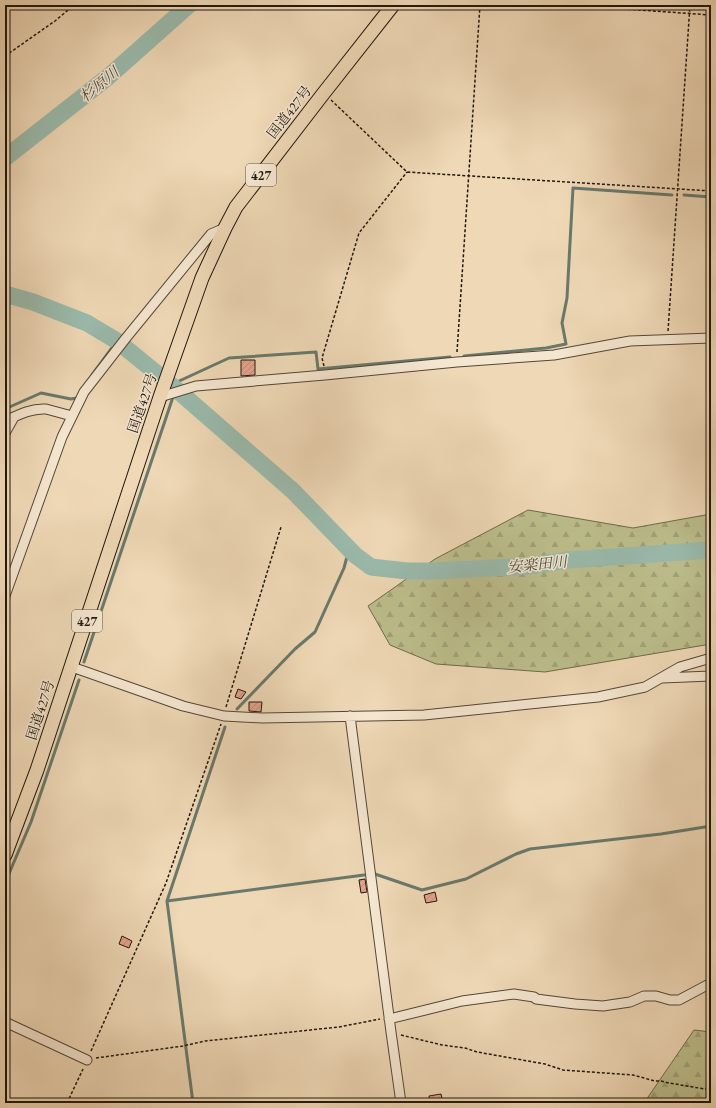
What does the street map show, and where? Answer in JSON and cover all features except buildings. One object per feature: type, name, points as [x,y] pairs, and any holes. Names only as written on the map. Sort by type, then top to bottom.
[{"type":"highway","name":"国道427号","points":[[5,855],[37,770],[166,392],[170,370],[202,278],[236,207],[394,5]]},
{"type":"street","points":[[5,596],[62,437],[84,392],[211,234],[225,228]]},
{"type":"street","points":[[166,392],[184,390],[196,386],[456,362],[554,355],[630,340],[711,338]]},
{"type":"street","points":[[5,421],[26,411],[42,408],[72,416]]},
{"type":"street","points":[[5,433],[14,417]]},
{"type":"street","points":[[72,667],[182,706],[224,716],[262,718],[424,715],[598,697],[645,687],[680,667],[711,658]]},
{"type":"street","points":[[662,678],[711,676]]},
{"type":"street","points":[[350,716],[401,1103]]},
{"type":"street","points":[[389,1019],[462,1001],[514,994],[534,997],[536,999],[603,1006],[630,1002],[644,996],[656,996],[670,1000],[679,1000],[711,983]]},
{"type":"street","points":[[5,1022],[87,1060]]},
{"type":"path","points":[[5,56],[55,21],[74,5]]},
{"type":"path","points":[[456,362],[480,5]]},
{"type":"path","points":[[568,5],[711,15]]},
{"type":"path","points":[[667,339],[690,5]]},
{"type":"path","points":[[324,94],[407,172],[711,191]]},
{"type":"path","points":[[324,366],[322,358],[359,233],[407,172]]},
{"type":"path","points":[[67,1103],[166,883],[224,716],[281,527]]},
{"type":"path","points":[[87,1060],[183,1046],[205,1041],[339,1027],[386,1018],[389,1019]]},
{"type":"path","points":[[391,1032],[442,1045],[465,1048],[477,1052],[545,1064],[563,1070],[633,1075],[655,1081],[711,1090]]},
{"type":"green space","points":[[528,510],[633,528],[711,514],[711,644],[545,672],[436,664],[390,645],[368,606],[435,559]]},
{"type":"green space","points":[[694,1030],[711,1032],[711,1103],[644,1103]]},
{"type":"waterway","name":"杉原川","points":[[5,158],[108,77],[189,5]]},
{"type":"waterway","points":[[464,356],[546,348],[566,344],[562,323],[567,298],[573,188],[672,195]]},
{"type":"waterway","points":[[684,195],[711,197]]},
{"type":"waterway","name":"安楽田川","points":[[5,294],[33,302],[87,323],[117,341],[176,389],[293,491],[355,555],[371,567],[407,571],[434,571],[530,566],[569,560],[711,550]]},
{"type":"waterway","points":[[92,375],[117,341]]},
{"type":"waterway","points":[[173,386],[177,382],[229,358],[316,352],[318,369],[450,357]]},
{"type":"waterway","points":[[5,409],[41,393],[71,399],[78,397]]},
{"type":"waterway","points":[[84,662],[174,394]]},
{"type":"waterway","points":[[237,709],[295,649],[315,632],[344,568],[349,549]]},
{"type":"waterway","points":[[5,883],[31,822],[79,680]]},
{"type":"waterway","points":[[193,1103],[167,901],[225,727]]},
{"type":"waterway","points":[[375,874],[422,890],[466,879],[516,854],[530,849],[661,834],[711,826]]},
{"type":"waterway","points":[[167,901],[364,875]]}]
